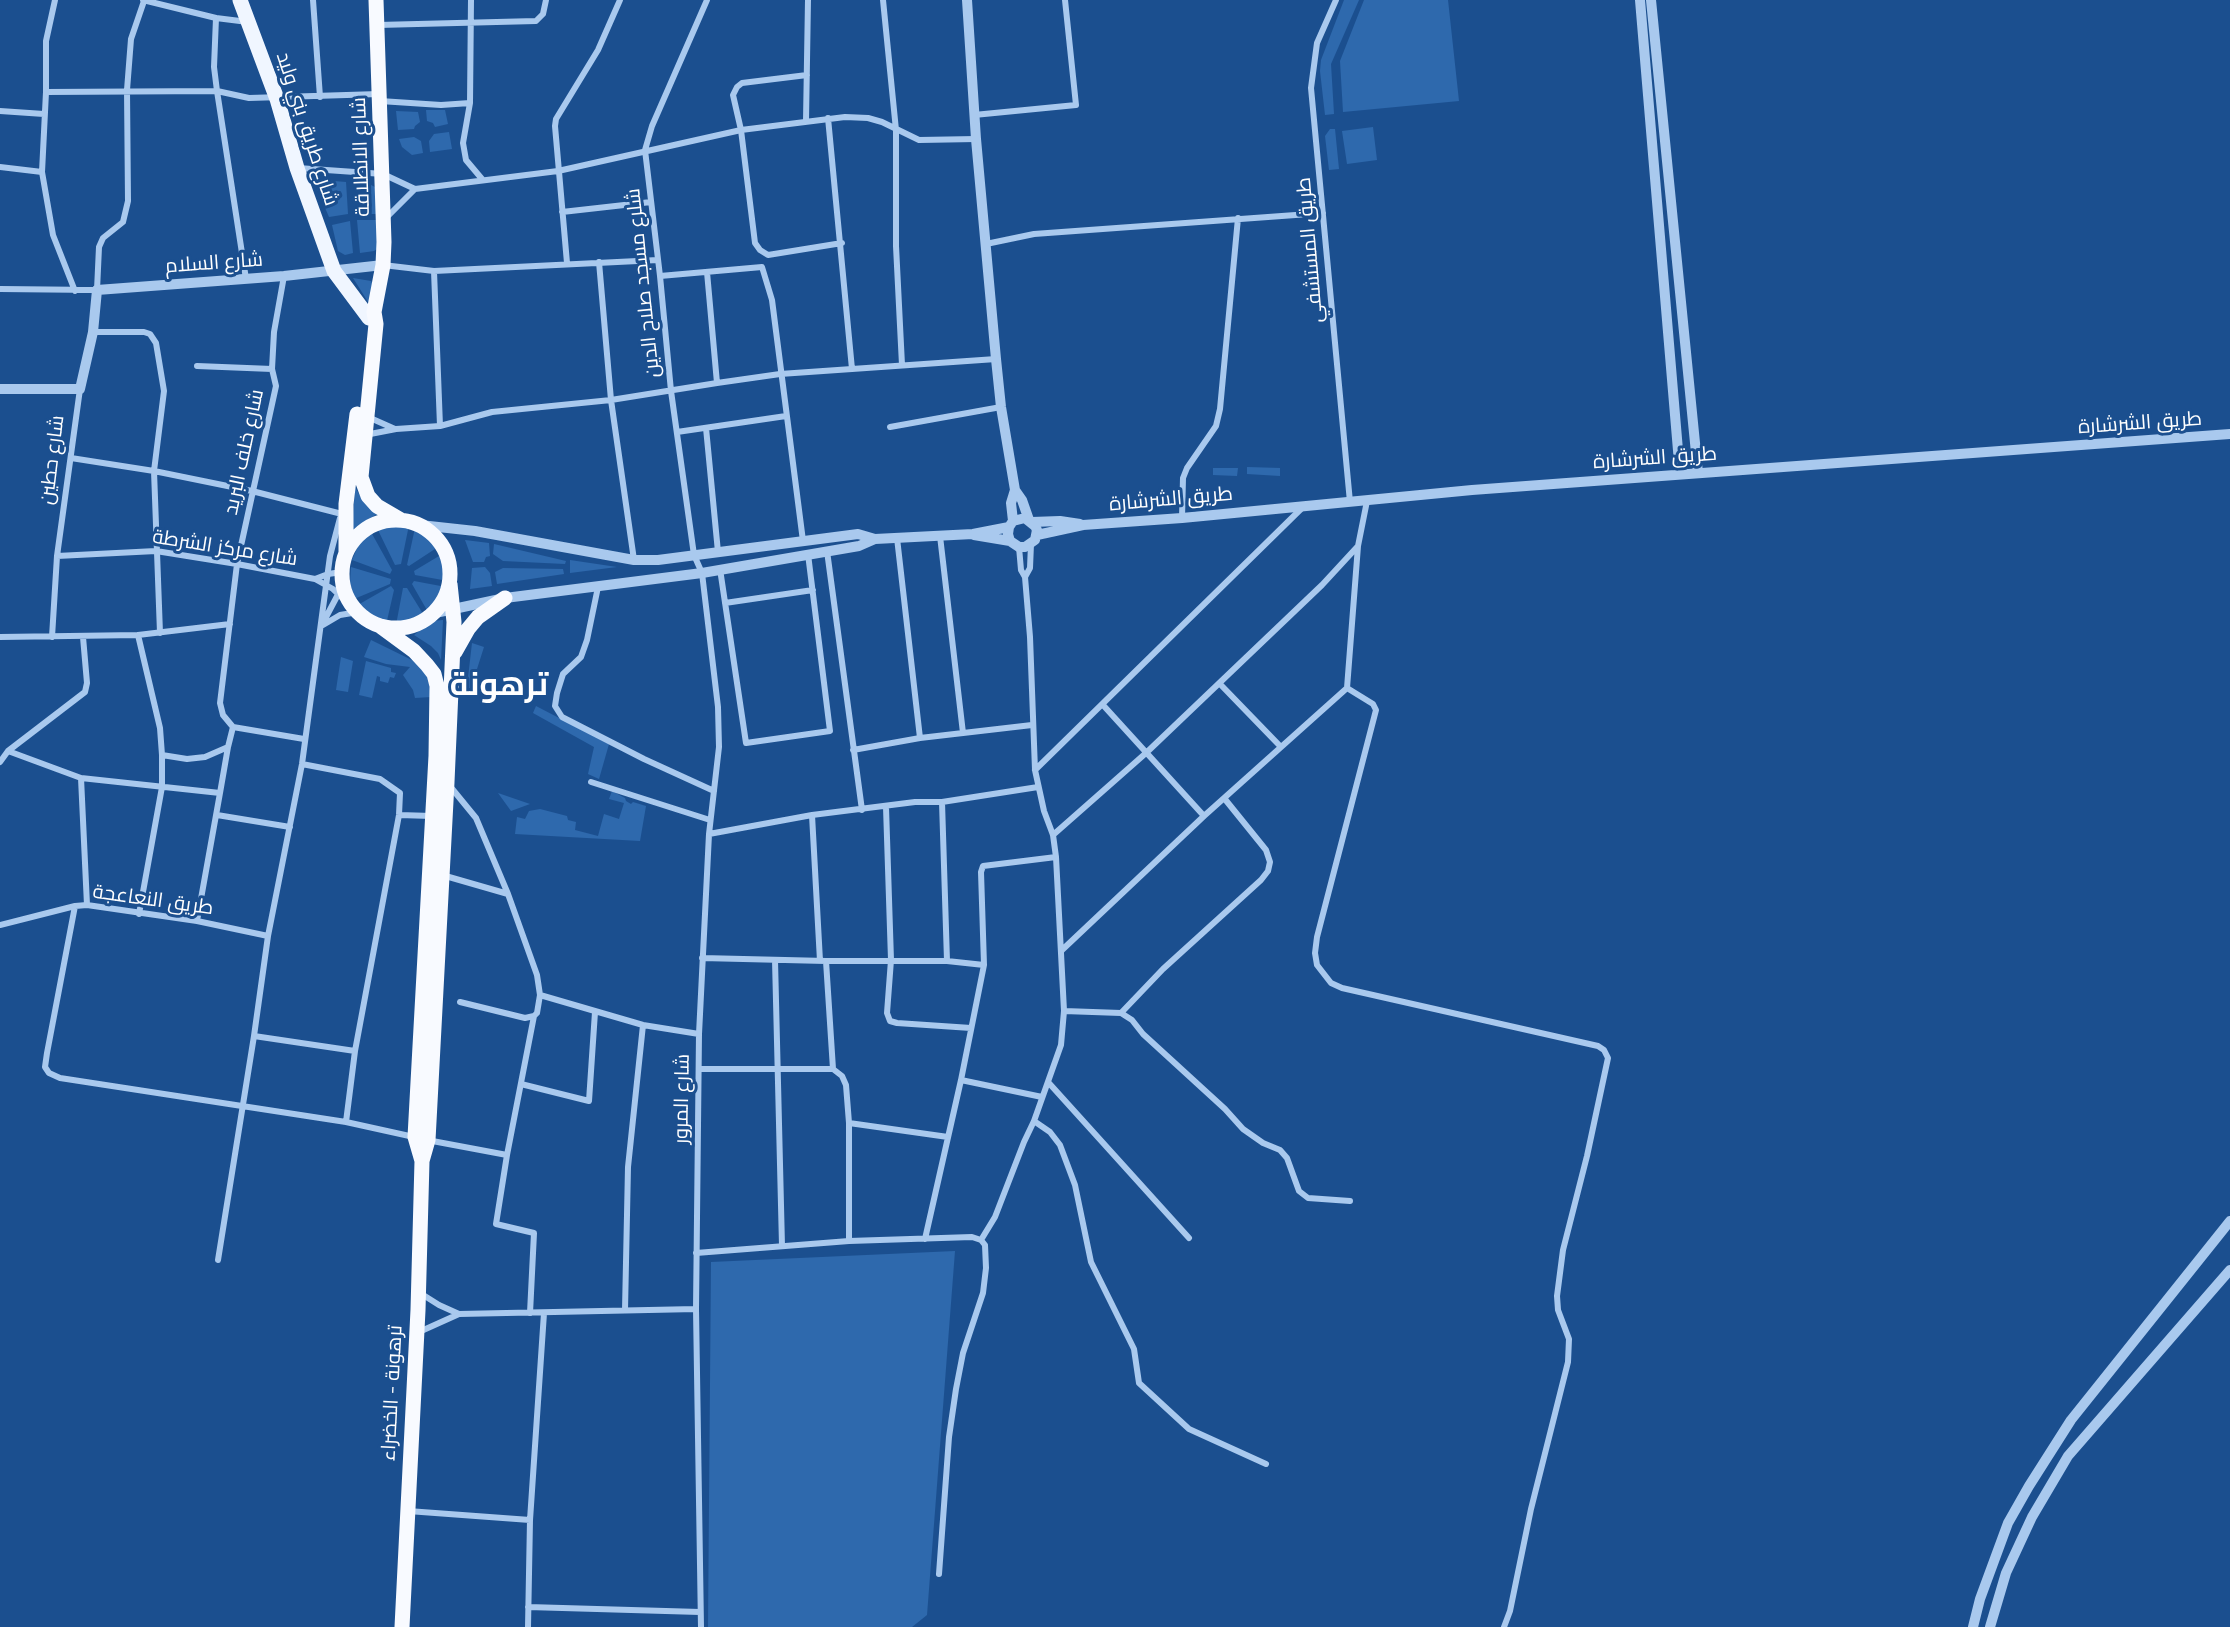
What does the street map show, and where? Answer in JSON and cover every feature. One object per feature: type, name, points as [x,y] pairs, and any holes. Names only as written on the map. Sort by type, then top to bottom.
[{"type":"highway","name":"شارع الانطلاقة","points":[[372,315],[382,265],[384,220],[376,0]]},
{"type":"highway","points":[[372,315],[376,324],[361,462],[363,487],[377,506],[401,520],[420,525],[432,533],[448,556],[451,570],[445,600],[435,613],[423,622],[409,627],[394,629],[380,626]]},
{"type":"highway","points":[[346,553],[344,509],[372,315]]},
{"type":"highway","points":[[401,520],[384,521],[368,527],[355,538],[346,553],[338,581],[355,610],[414,651],[434,674],[437,686],[421,1139]]},
{"type":"highway","points":[[421,1139],[447,782],[454,608],[450,584]]},
{"type":"highway","points":[[452,658],[459,643],[478,617],[505,598]]},
{"type":"highway","name":"ترهونة - الخضراء","points":[[402,1627],[418,1292],[421,1139]]},
{"type":"main road","name":"شارع طريق بني وليد","points":[[240,0],[277,99],[297,168],[334,271],[372,315]]},
{"type":"street","points":[[55,0],[46,42],[42,172],[53,235],[75,291]]},
{"type":"street","points":[[0,289],[97,290],[99,247],[103,238],[123,222],[128,201],[127,90],[131,39],[143,0],[216,18],[249,22]]},
{"type":"street","points":[[313,0],[320,97]]},
{"type":"street","points":[[471,0],[470,104],[463,143],[466,160],[482,179]]},
{"type":"street","points":[[376,25],[536,21],[543,14],[546,0]]},
{"type":"street","points":[[567,263],[555,138],[556,119],[598,50],[620,0]]},
{"type":"street","name":"شلرع مسجد صلاح الدين","points":[[702,573],[694,555],[676,432],[645,150],[652,126],[707,0]]},
{"type":"street","points":[[806,121],[808,0]]},
{"type":"street","points":[[883,0],[896,130],[896,246],[902,365]]},
{"type":"street","points":[[967,0],[976,139],[1001,407],[1015,490],[1037,530],[1030,568],[1025,577]]},
{"type":"street","points":[[974,115],[1076,105],[1065,0]]},
{"type":"street","name":"طريق المستشفي","points":[[1336,0],[1317,43],[1311,88],[1350,502]]},
{"type":"street","points":[[1640,0],[1680,474]]},
{"type":"street","points":[[1651,0],[1698,473]]},
{"type":"street","points":[[216,18],[214,67],[246,279]]},
{"type":"street","points":[[807,75],[742,83],[736,87],[733,95],[741,130],[755,243],[768,255],[842,243]]},
{"type":"street","points":[[46,92],[217,91],[249,98],[380,97],[441,105],[470,104]]},
{"type":"street","points":[[0,111],[44,114]]},
{"type":"street","points":[[828,118],[842,243],[852,369]]},
{"type":"street","points":[[297,168],[382,174],[415,189],[558,171],[741,130],[828,118],[868,118],[882,122],[919,140],[976,139]]},
{"type":"street","points":[[0,167],[42,172]]},
{"type":"street","points":[[384,220],[415,189]]},
{"type":"street","points":[[562,212],[651,202]]},
{"type":"street","points":[[986,244],[1034,234],[1323,213]]},
{"type":"street","points":[[1182,518],[1183,478],[1187,468],[1216,426],[1220,409],[1238,218]]},
{"type":"street","points":[[382,265],[434,271],[658,260]]},
{"type":"street","points":[[599,262],[611,400],[634,560]]},
{"type":"street","name":"شارع السلام","points":[[97,290],[284,276],[382,265]]},
{"type":"street","points":[[660,276],[762,267],[772,300],[803,541]]},
{"type":"street","points":[[434,271],[440,426]]},
{"type":"street","points":[[707,272],[717,382]]},
{"type":"street","name":"شارع خلف البريد","points":[[233,727],[223,715],[220,704],[237,564],[276,386],[272,369],[274,332],[284,276]]},
{"type":"street","name":"شارع حطين","points":[[52,637],[57,556],[80,389],[93,332],[97,290]]},
{"type":"street","points":[[93,332],[150,334],[156,343],[164,391],[154,471],[160,633]]},
{"type":"street","points":[[364,436],[396,429],[440,426],[492,412],[611,400],[780,374],[996,359]]},
{"type":"street","points":[[197,366],[272,369]]},
{"type":"street","points":[[0,389],[80,389]]},
{"type":"street","points":[[890,427],[1001,407]]},
{"type":"street","points":[[366,416],[396,429]]},
{"type":"street","points":[[676,432],[786,416]]},
{"type":"street","points":[[706,428],[718,552]]},
{"type":"street","name":"طريق الشرشارة","points":[[1083,525],[1182,518],[1472,490],[2230,434]]},
{"type":"street","points":[[71,458],[154,471],[344,509],[332,547],[338,581],[322,625]]},
{"type":"street","points":[[981,1240],[995,1217],[1034,1121],[1061,1045],[1064,1011],[1056,857],[1053,835],[1044,811],[1035,770],[1030,637],[1025,577],[1020,570],[1015,544],[1008,534],[1011,524],[1011,503],[1015,490]]},
{"type":"street","points":[[1061,951],[1204,816],[1347,688],[1358,546],[1367,501]]},
{"type":"street","points":[[1035,770],[1305,505]]},
{"type":"street","points":[[420,525],[475,531],[634,560],[658,560],[858,534],[875,539],[973,534],[1011,524],[1021,518],[1031,521],[1060,521],[1083,525]]},
{"type":"street","points":[[973,534],[1015,544],[1083,525]]},
{"type":"street","points":[[940,536],[963,733]]},
{"type":"street","points":[[897,538],[921,738]]},
{"type":"street","points":[[435,613],[505,598],[702,573],[859,546],[875,539]]},
{"type":"street","points":[[1053,835],[1220,684],[1322,585],[1358,546]]},
{"type":"street","name":"شارع مركز الشرطة","points":[[57,556],[156,550],[315,579]]},
{"type":"street","points":[[827,551],[862,810]]},
{"type":"street","points":[[720,569],[746,743],[830,731],[808,554]]},
{"type":"street","name":"شارع المرور","points":[[701,1627],[696,1309],[699,1034],[708,834],[719,747],[718,707],[702,573]]},
{"type":"street","points":[[315,579],[338,581]]},
{"type":"street","points":[[315,579],[326,585],[338,581]]},
{"type":"street","points":[[326,585],[338,581]]},
{"type":"street","points":[[218,1260],[268,936],[302,764],[326,585]]},
{"type":"street","points":[[598,587],[587,640],[581,657],[563,674],[555,706],[562,717],[644,759],[714,790]]},
{"type":"street","points":[[725,603],[813,590]]},
{"type":"street","points":[[322,625],[355,610]]},
{"type":"street","points":[[0,637],[138,635],[230,624]]},
{"type":"street","points":[[138,635],[158,719],[162,755],[162,787],[139,914]]},
{"type":"street","points":[[0,762],[8,751],[85,692],[87,683],[83,637]]},
{"type":"street","points":[[1220,684],[1281,747]]},
{"type":"street","points":[[1347,688],[1373,704],[1376,710],[1317,937],[1317,965],[1323,975],[1331,983],[1342,988],[1598,1046],[1604,1050],[1608,1058],[1579,1191],[1563,1250],[1557,1296],[1558,1310],[1569,1339],[1568,1362],[1531,1509],[1510,1611],[1504,1627]]},
{"type":"street","points":[[1103,705],[1204,816]]},
{"type":"street","points":[[854,750],[921,738],[1032,725]]},
{"type":"street","points":[[197,921],[233,727],[304,739]]},
{"type":"street","points":[[162,755],[198,759],[228,747]]},
{"type":"street","points":[[8,751],[81,778],[220,793]]},
{"type":"street","points":[[302,764],[380,779],[400,793],[399,815],[355,1051],[346,1122]]},
{"type":"street","points":[[81,778],[87,905]]},
{"type":"street","points":[[447,782],[476,818],[508,894],[537,975],[540,994],[507,1155],[496,1224],[534,1233],[530,1313]]},
{"type":"street","points":[[591,782],[710,820]]},
{"type":"street","points":[[708,834],[812,815],[915,802],[942,802],[1038,788]]},
{"type":"street","points":[[1121,1013],[1163,969],[1261,880],[1268,871],[1270,862],[1266,850],[1224,798]]},
{"type":"street","points":[[942,802],[947,961]]},
{"type":"street","points":[[886,807],[891,960],[887,1013],[890,1021],[971,1028]]},
{"type":"street","points":[[217,815],[290,827]]},
{"type":"street","points":[[399,815],[432,816]]},
{"type":"street","points":[[812,815],[833,1069]]},
{"type":"street","points":[[925,1239],[961,1080],[984,964],[981,872],[983,866],[1056,857]]},
{"type":"street","points":[[441,875],[508,894]]},
{"type":"street","name":"طريق النعاعجة","points":[[0,925],[87,905],[197,921],[268,936]]},
{"type":"street","points":[[75,906],[47,1053],[45,1067],[49,1073],[60,1078],[346,1122],[507,1155]]},
{"type":"street","points":[[702,958],[947,961],[984,964]]},
{"type":"street","points":[[775,960],[782,1246]]},
{"type":"street","points":[[540,994],[642,1025],[699,1034]]},
{"type":"street","points":[[460,1002],[525,1018],[534,1016]]},
{"type":"street","points":[[1064,1011],[1121,1013],[1132,1020],[1143,1034],[1225,1109],[1243,1129],[1263,1143],[1280,1150],[1287,1158],[1299,1191],[1308,1198],[1350,1201]]},
{"type":"street","points":[[521,1084],[589,1101],[595,1012]]},
{"type":"street","points":[[625,1310],[628,1167],[642,1025]]},
{"type":"street","points":[[254,1036],[355,1051]]},
{"type":"street","points":[[699,1069],[833,1069],[842,1076],[846,1085],[849,1123],[849,1241]]},
{"type":"street","points":[[961,1080],[1042,1097]]},
{"type":"street","points":[[1047,1082],[1189,1238]]},
{"type":"street","points":[[1034,1121],[1050,1132],[1060,1145],[1075,1185],[1090,1262],[1134,1349],[1138,1383],[1189,1429],[1266,1464]]},
{"type":"street","points":[[849,1123],[948,1137]]},
{"type":"street","points":[[1973,1627],[1980,1599],[2008,1523],[2071,1420],[2230,1221]]},
{"type":"street","points":[[696,1253],[849,1241],[972,1237],[981,1240],[985,1245],[983,1293],[963,1353],[956,1389],[939,1574]]},
{"type":"street","points":[[1990,1627],[2006,1572],[2032,1517],[2068,1456],[2230,1270]]},
{"type":"street","points":[[418,1292],[459,1314]]},
{"type":"street","points":[[416,1333],[459,1314],[696,1309]]},
{"type":"street","points":[[528,1627],[530,1520],[544,1313]]},
{"type":"street","points":[[407,1511],[530,1520]]},
{"type":"street","points":[[528,1606],[700,1612]]},
{"type":"shaded area","points":[[1344,0],[1359,0],[1331,64],[1334,114],[1325,115],[1321,60]]},
{"type":"shaded area","points":[[1364,0],[1448,0],[1459,101],[1343,112],[1340,61]]},
{"type":"shaded area","points":[[426,110],[445,110],[448,124],[435,127],[433,123],[427,121]]},
{"type":"shaded area","points":[[396,111],[418,112],[420,122],[414,129],[398,130]]},
{"type":"shaded area","points":[[1373,127],[1377,160],[1347,164],[1342,131]]},
{"type":"shaded area","points":[[1330,129],[1335,129],[1339,169],[1329,170],[1325,136]]},
{"type":"shaded area","points":[[449,132],[452,149],[430,152],[429,141],[434,134]]},
{"type":"shaded area","points":[[414,137],[421,141],[423,153],[412,155],[402,147],[399,139]]},
{"type":"shaded area","points":[[322,180],[346,182],[348,214],[329,217],[317,189]]},
{"type":"shaded area","points":[[360,184],[371,185],[379,189],[380,214],[360,214]]},
{"type":"shaded area","points":[[357,220],[380,220],[377,249],[374,251],[360,253]]},
{"type":"shaded area","points":[[350,221],[353,253],[345,255],[338,251],[332,225]]},
{"type":"shaded area","points":[[353,278],[371,281],[374,287],[370,305]]},
{"type":"shaded area","points":[[1247,467],[1280,468],[1280,476],[1247,474]]},
{"type":"shaded area","points":[[1213,468],[1238,468],[1237,476],[1213,475]]},
{"type":"shaded area","points":[[355,487],[365,504],[377,514],[352,533]]},
{"type":"shaded area","points":[[397,523],[409,525],[401,564],[395,565],[377,528]]},
{"type":"shaded area","points":[[415,528],[429,533],[438,547],[409,566],[407,565]]},
{"type":"shaded area","points":[[371,532],[392,570],[390,574],[352,560],[358,546]]},
{"type":"shaded area","points":[[465,540],[489,543],[490,556],[486,557],[484,562],[473,562]]},
{"type":"shaded area","points":[[494,544],[566,561],[565,564],[503,561],[493,554]]},
{"type":"shaded area","points":[[444,553],[448,556],[450,567],[448,581],[415,575],[414,571]]},
{"type":"shaded area","points":[[570,560],[617,567],[570,573]]},
{"type":"shaded area","points":[[351,567],[391,579],[390,584],[354,599],[350,583]]},
{"type":"shaded area","points":[[485,567],[490,573],[492,586],[470,589],[472,568]]},
{"type":"shaded area","points":[[503,568],[563,569],[564,574],[497,584],[495,572]]},
{"type":"shaded area","points":[[414,581],[446,587],[445,594],[437,607],[428,612],[412,584]]},
{"type":"shaded area","points":[[391,586],[394,590],[386,625],[369,618],[356,606]]},
{"type":"shaded area","points":[[403,588],[407,588],[425,617],[402,626],[396,625]]},
{"type":"shaded area","points":[[443,620],[441,660],[431,646],[414,635],[432,621]]},
{"type":"shaded area","points":[[371,640],[416,662],[428,678],[431,697],[415,698],[413,690],[403,675],[410,667],[386,664],[364,657]]},
{"type":"shaded area","points":[[472,643],[484,647],[470,691],[466,695]]},
{"type":"shaded area","points":[[341,657],[353,661],[348,692],[336,690]]},
{"type":"shaded area","points":[[366,661],[391,668],[391,672],[396,673],[394,678],[390,677],[388,683],[380,681],[380,677],[377,676],[372,698],[359,695]]},
{"type":"shaded area","points":[[536,706],[609,744],[599,779],[588,774],[594,747],[533,713]]},
{"type":"shaded area","points":[[612,791],[631,804],[633,802],[646,806],[640,841],[515,834],[517,817],[525,819],[529,811],[540,809],[567,816],[568,820],[576,822],[575,830],[598,836],[604,814],[619,819],[624,803],[609,799]]},
{"type":"shaded area","points":[[498,793],[530,804],[511,811]]},
{"type":"shaded area","points":[[955,1251],[927,1615],[912,1627],[708,1627],[711,1262]]},
{"type":"district","name":"ترهونة","points":[[499,685]]}]
